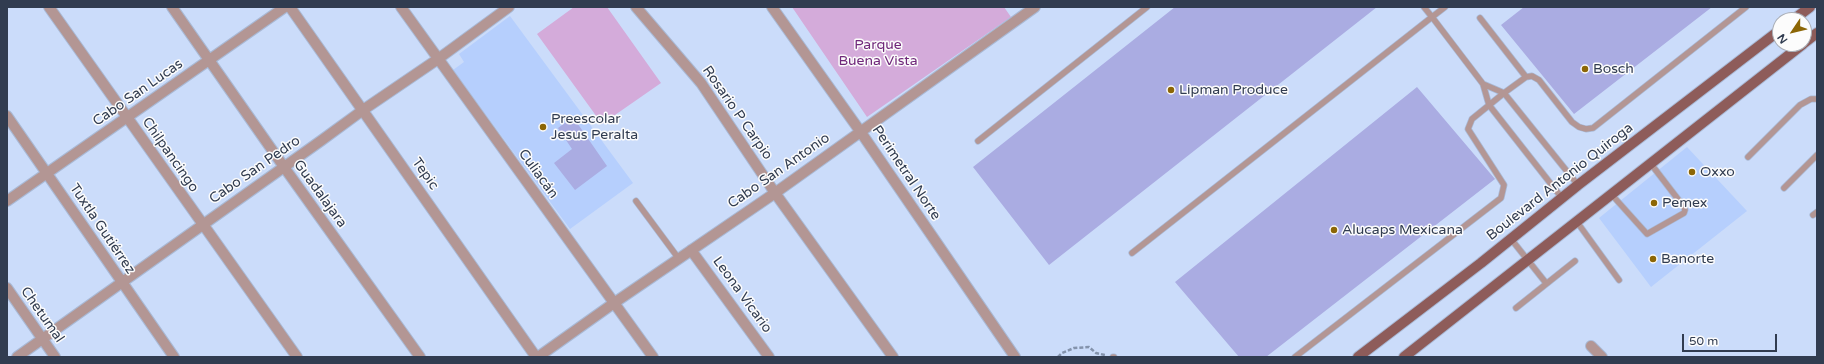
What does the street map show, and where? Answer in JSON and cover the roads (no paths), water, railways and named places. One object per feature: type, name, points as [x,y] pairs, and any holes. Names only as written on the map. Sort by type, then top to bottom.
[{"type":"main road","name":"Boulevard Antonio Quiroga","points":[[1358,357],[1772,36]]},
{"type":"main road","points":[[1409,356],[1528,260],[1794,52]]},
{"type":"street","name":"Chilpancingo","points":[[49,7],[297,357]]},
{"type":"street","name":"Guadalajara","points":[[172,7],[420,357]]},
{"type":"street","name":"Cabo San Lucas","points":[[7,201],[285,7]]},
{"type":"street","name":"Tepic","points":[[290,7],[537,357]]},
{"type":"street","name":"Culiacán","points":[[401,7],[653,357]]},
{"type":"street","name":"Cabo San Pedro","points":[[16,357],[510,7]]},
{"type":"street","name":"Rosario P Carpio","points":[[636,7],[697,78],[775,193],[893,357]]},
{"type":"street","name":"Perimetral Norte","points":[[772,7],[860,131],[1015,357]]},
{"type":"street","name":"Cabo San Antonio","points":[[537,357],[775,193],[1035,7]]},
{"type":"street","name":"Tuxtla Gutiérrez","points":[[7,116],[174,357]]},
{"type":"street","name":"Leona Vicario","points":[[691,250],[769,357]]},
{"type":"street","name":"Chetumal","points":[[7,288],[55,357]]},
{"type":"street","points":[[1591,346],[1602,357]]},
{"type":"lane","points":[[978,141],[1147,7]]},
{"type":"lane","points":[[1424,7],[1482,84],[1489,105],[1562,198]]},
{"type":"lane","points":[[1132,253],[1445,7]]},
{"type":"lane","points":[[1295,357],[1501,198],[1504,185],[1468,129],[1472,119],[1504,93],[1526,77],[1532,76],[1539,80],[1572,122],[1579,127],[1586,129],[1593,128],[1746,7]]},
{"type":"lane","points":[[1480,18],[1526,77]]},
{"type":"lane","points":[[1482,84],[1504,93],[1578,185]]},
{"type":"lane","points":[[1748,157],[1800,105],[1812,99],[1817,99]]},
{"type":"lane","points":[[1784,188],[1817,155]]},
{"type":"lane","points":[[1612,195],[1647,234],[1684,213],[1684,207],[1651,164]]},
{"type":"lane","points":[[636,201],[678,259]]},
{"type":"lane","points":[[1577,222],[1619,280]]},
{"type":"lane","points":[[1511,239],[1546,283]]},
{"type":"lane","points":[[1516,308],[1575,261]]},
{"type":"place","name":"Bosch","points":[[1585,69]]},
{"type":"place","name":"Lipman Produce","points":[[1171,90]]},
{"type":"place","name":"Preescolar Jesus Peralta","points":[[543,127]]},
{"type":"place","name":"Oxxo","points":[[1692,172]]},
{"type":"place","name":"Pemex","points":[[1654,203]]},
{"type":"place","name":"Alucaps Mexicana","points":[[1334,230]]},
{"type":"place","name":"Banorte","points":[[1653,259]]},
{"type":"park label","name":"Parque Buena Vista","points":[[878,54]]}]
